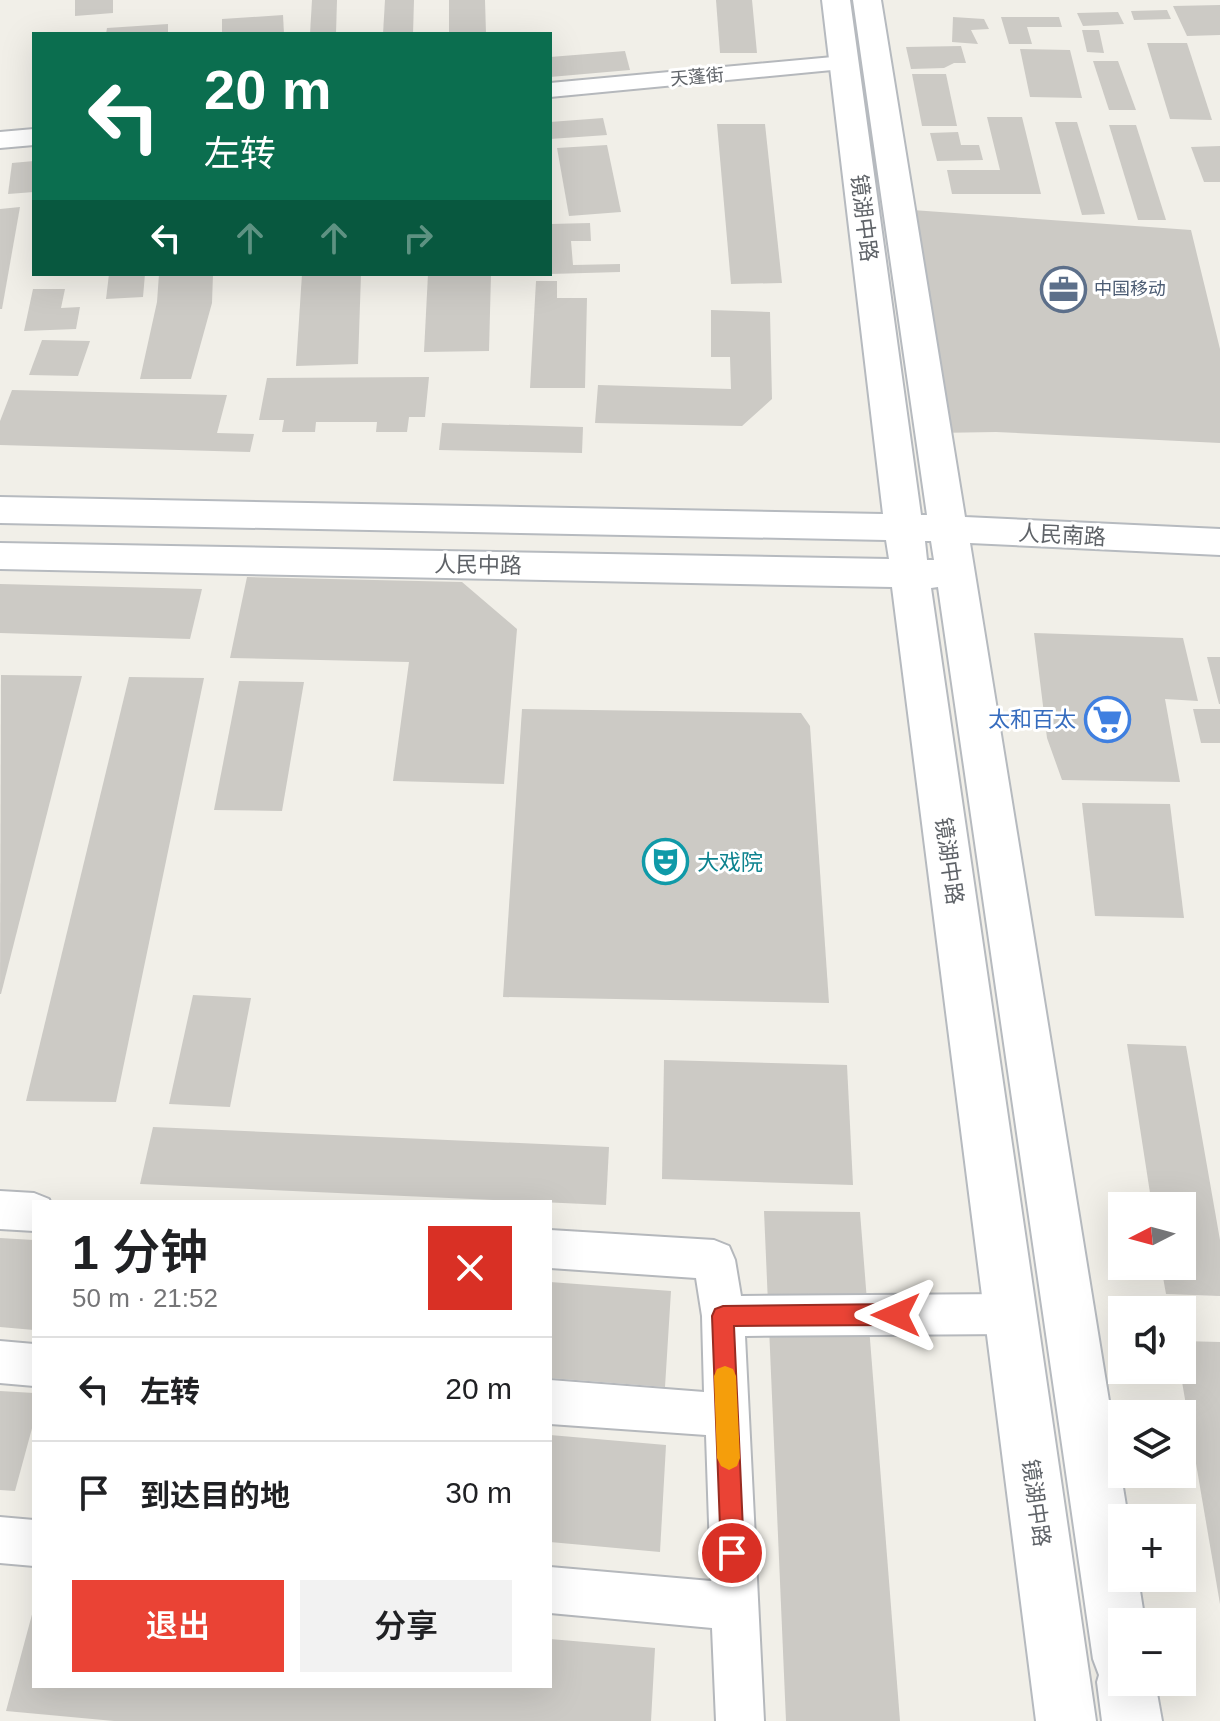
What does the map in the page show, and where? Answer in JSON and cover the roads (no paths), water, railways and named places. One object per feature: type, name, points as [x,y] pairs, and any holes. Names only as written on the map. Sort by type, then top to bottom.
[{"type":"main road","name":"镜湖中路","points":[[836,0],[910,574],[1066,1721]]},
{"type":"main road","name":"镜湖中路","points":[[867,0],[1114,1608]]},
{"type":"main road","name":"人民中路","points":[[0,510],[904,527]]},
{"type":"main road","name":"人民南路","points":[[904,527],[1220,542]]},
{"type":"main road","name":"人民中路","points":[[0,556],[956,575]]},
{"type":"main road","points":[[1128,1696],[1132,1721]]},
{"type":"street","name":"天蓬街","points":[[552,90],[844,63]]},
{"type":"street","points":[[0,140],[32,137]]},
{"type":"street","points":[[0,1210],[32,1212]]},
{"type":"street","points":[[552,1249],[714,1260],[723,1316],[740,1721]]},
{"type":"street","points":[[723,1316],[1011,1314]]},
{"type":"street","points":[[0,1362],[32,1365]]},
{"type":"street","points":[[552,1402],[727,1415]]},
{"type":"street","points":[[0,1540],[32,1543]]},
{"type":"street","points":[[552,1590],[735,1607]]},
{"type":"place","name":"中国移动","points":[[1063,289]]},
{"type":"place","name":"太和百太","points":[[1107,719]]},
{"type":"place","name":"大戏院","points":[[666,862]]}]
